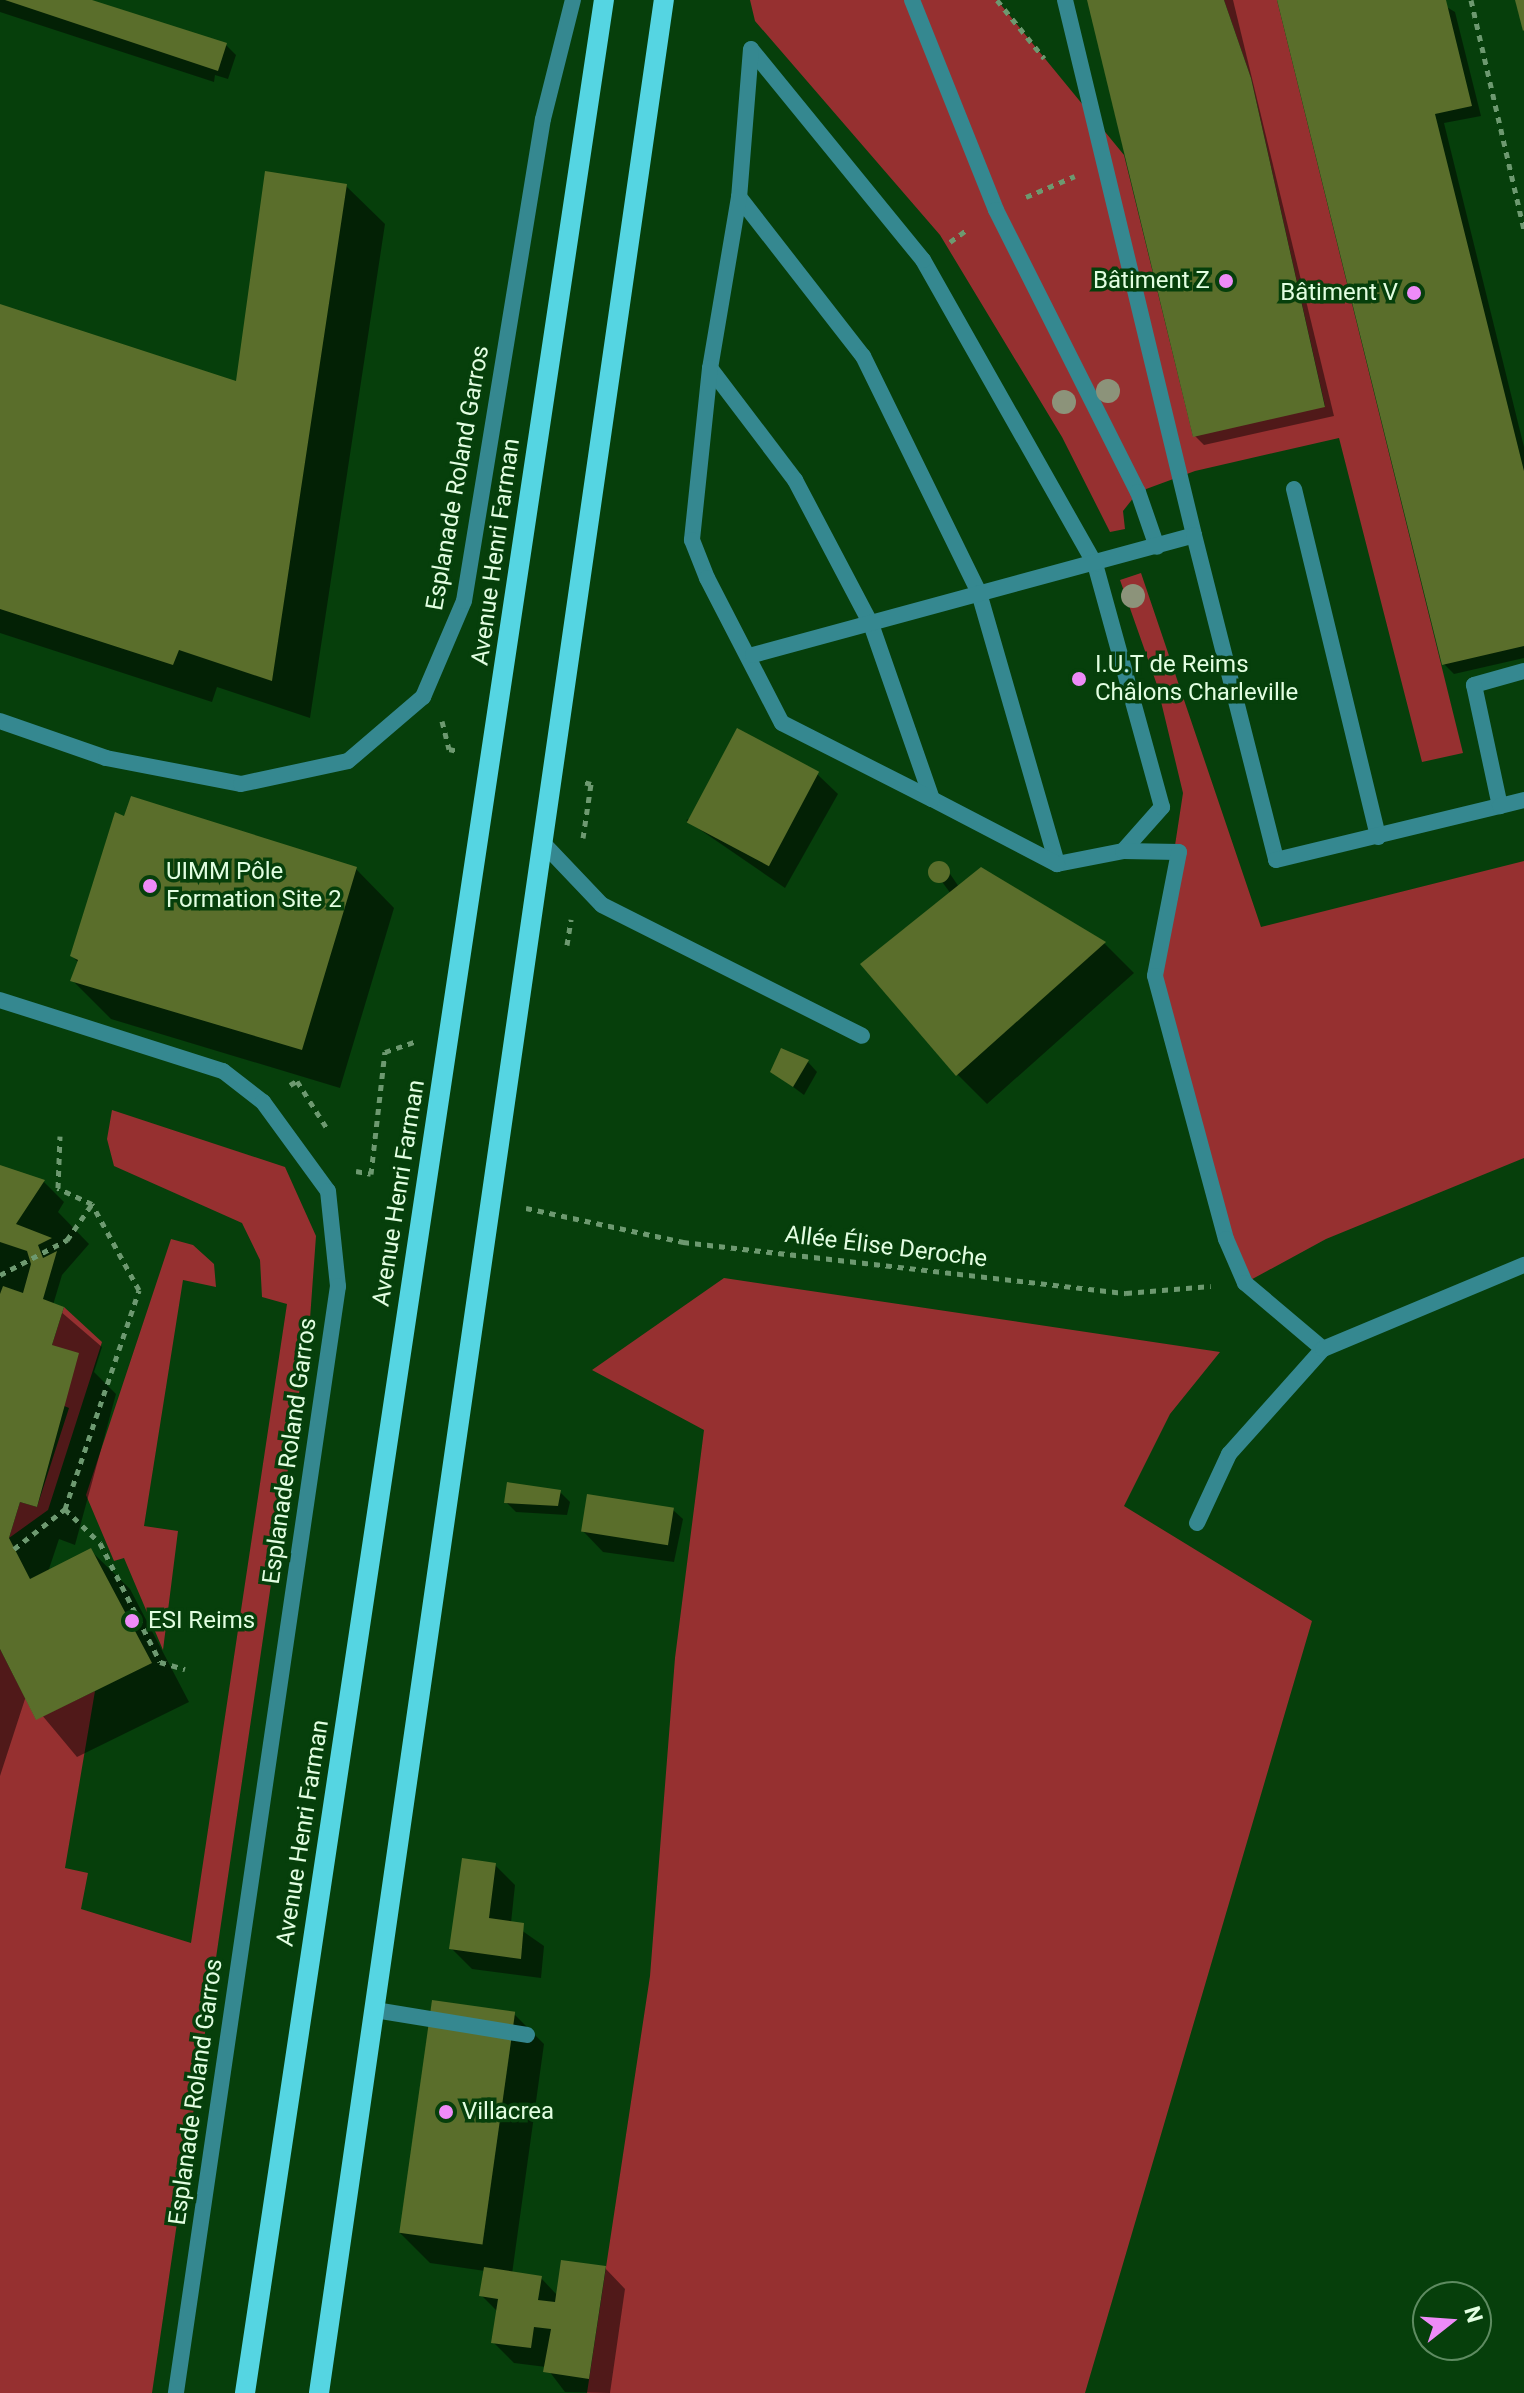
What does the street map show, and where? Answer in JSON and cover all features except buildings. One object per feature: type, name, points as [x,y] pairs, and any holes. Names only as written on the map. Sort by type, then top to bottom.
[{"type":"main road","name":"Avenue Henri Farman","points":[[245,2393],[604,0]]},
{"type":"main road","points":[[319,2393],[664,0]]},
{"type":"lane","name":"Esplanade Roland Garros","points":[[0,721],[106,758],[241,784],[348,761],[423,697],[464,601],[543,119],[573,0]]},
{"type":"lane","points":[[912,0],[996,210],[1138,492],[1157,547]]},
{"type":"lane","points":[[1065,0],[1276,860],[1524,800]]},
{"type":"lane","points":[[1123,851],[1162,807],[1095,564],[923,260],[751,49],[739,197],[710,368],[692,540],[753,655],[782,723],[1057,864],[1123,851],[1179,852],[1155,976],[1245,1283],[1323,1349]]},
{"type":"lane","points":[[739,197],[863,356],[979,593],[1057,864]]},
{"type":"lane","points":[[710,368],[795,480],[871,624],[932,799]]},
{"type":"lane","points":[[1294,489],[1378,837]]},
{"type":"lane","points":[[753,655],[979,593],[1047,570],[1095,564],[1194,535]]},
{"type":"lane","points":[[1500,806],[1474,685],[1524,671]]},
{"type":"lane","points":[[541,841],[602,905],[862,1036]]},
{"type":"lane","name":"Esplanade Roland Garros","points":[[0,1000],[223,1071],[263,1102],[328,1191],[338,1286],[176,2393]]},
{"type":"lane","points":[[1197,1523],[1229,1454],[1323,1349],[1524,1265]]},
{"type":"lane","points":[[375,2010],[527,2035]]},
{"type":"path","points":[[1471,0],[1522,208],[1524,229]]},
{"type":"path","points":[[346,1158],[355,1171],[371,1174],[385,1052],[415,1042]]},
{"type":"path","points":[[263,1102],[297,1081],[338,1145]]},
{"type":"path","points":[[14,1549],[65,1509],[139,1290],[92,1204],[58,1188],[60,1136]]},
{"type":"path","points":[[0,1275],[67,1240],[92,1204]]},
{"type":"path","name":"Allée Élise Deroche","points":[[526,1210],[683,1242],[1126,1293],[1245,1283]]},
{"type":"path","points":[[65,1509],[100,1543],[160,1662],[185,1669]]},
{"type":"shaded area","points":[[750,0],[997,0],[1124,155],[1193,436],[1325,406],[1251,78],[1224,0],[1277,0],[1463,753],[1422,762],[1339,438],[1195,471],[1138,492],[1123,511],[1125,529],[1110,532],[1062,437],[940,235],[755,21]]},
{"type":"shaded area","points":[[1141,573],[1261,927],[1524,861],[1524,1158],[1326,1239],[1245,1283],[1155,976],[1183,793],[1157,685],[1120,580]]},
{"type":"shaded area","points":[[112,1110],[285,1167],[316,1236],[310,1319],[152,2393],[0,2393],[0,1649],[36,1719],[95,1691],[65,1868],[88,1873],[81,1909],[191,1943],[287,1304],[262,1297],[260,1260],[242,1223],[114,1166],[107,1139]]},
{"type":"shaded area","points":[[171,1239],[193,1245],[214,1264],[216,1287],[183,1280],[144,1526],[178,1531],[163,1650],[124,1558],[114,1561],[86,1495]]},
{"type":"shaded area","points":[[724,1278],[1220,1352],[1170,1414],[1124,1506],[1312,1621],[1085,2393],[587,2393],[650,1976],[675,1658],[704,1430],[592,1370]]},
{"type":"shaded area","points":[[64,1307],[102,1342],[48,1510],[9,1538],[20,1502],[37,1507],[69,1408],[62,1405],[52,1345]]},
{"type":"place","name":"Bâtiment Z","points":[[1226,281]]},
{"type":"place","name":"Bâtiment V","points":[[1414,293]]},
{"type":"place","name":"I.U.T de Reims Châlons Charleville","points":[[1079,679]]},
{"type":"place","name":"UIMM Pôle Formation Site 2","points":[[150,886]]},
{"type":"place","name":"ESI Reims","points":[[132,1621]]},
{"type":"place","name":"Villacrea","points":[[446,2112]]}]
